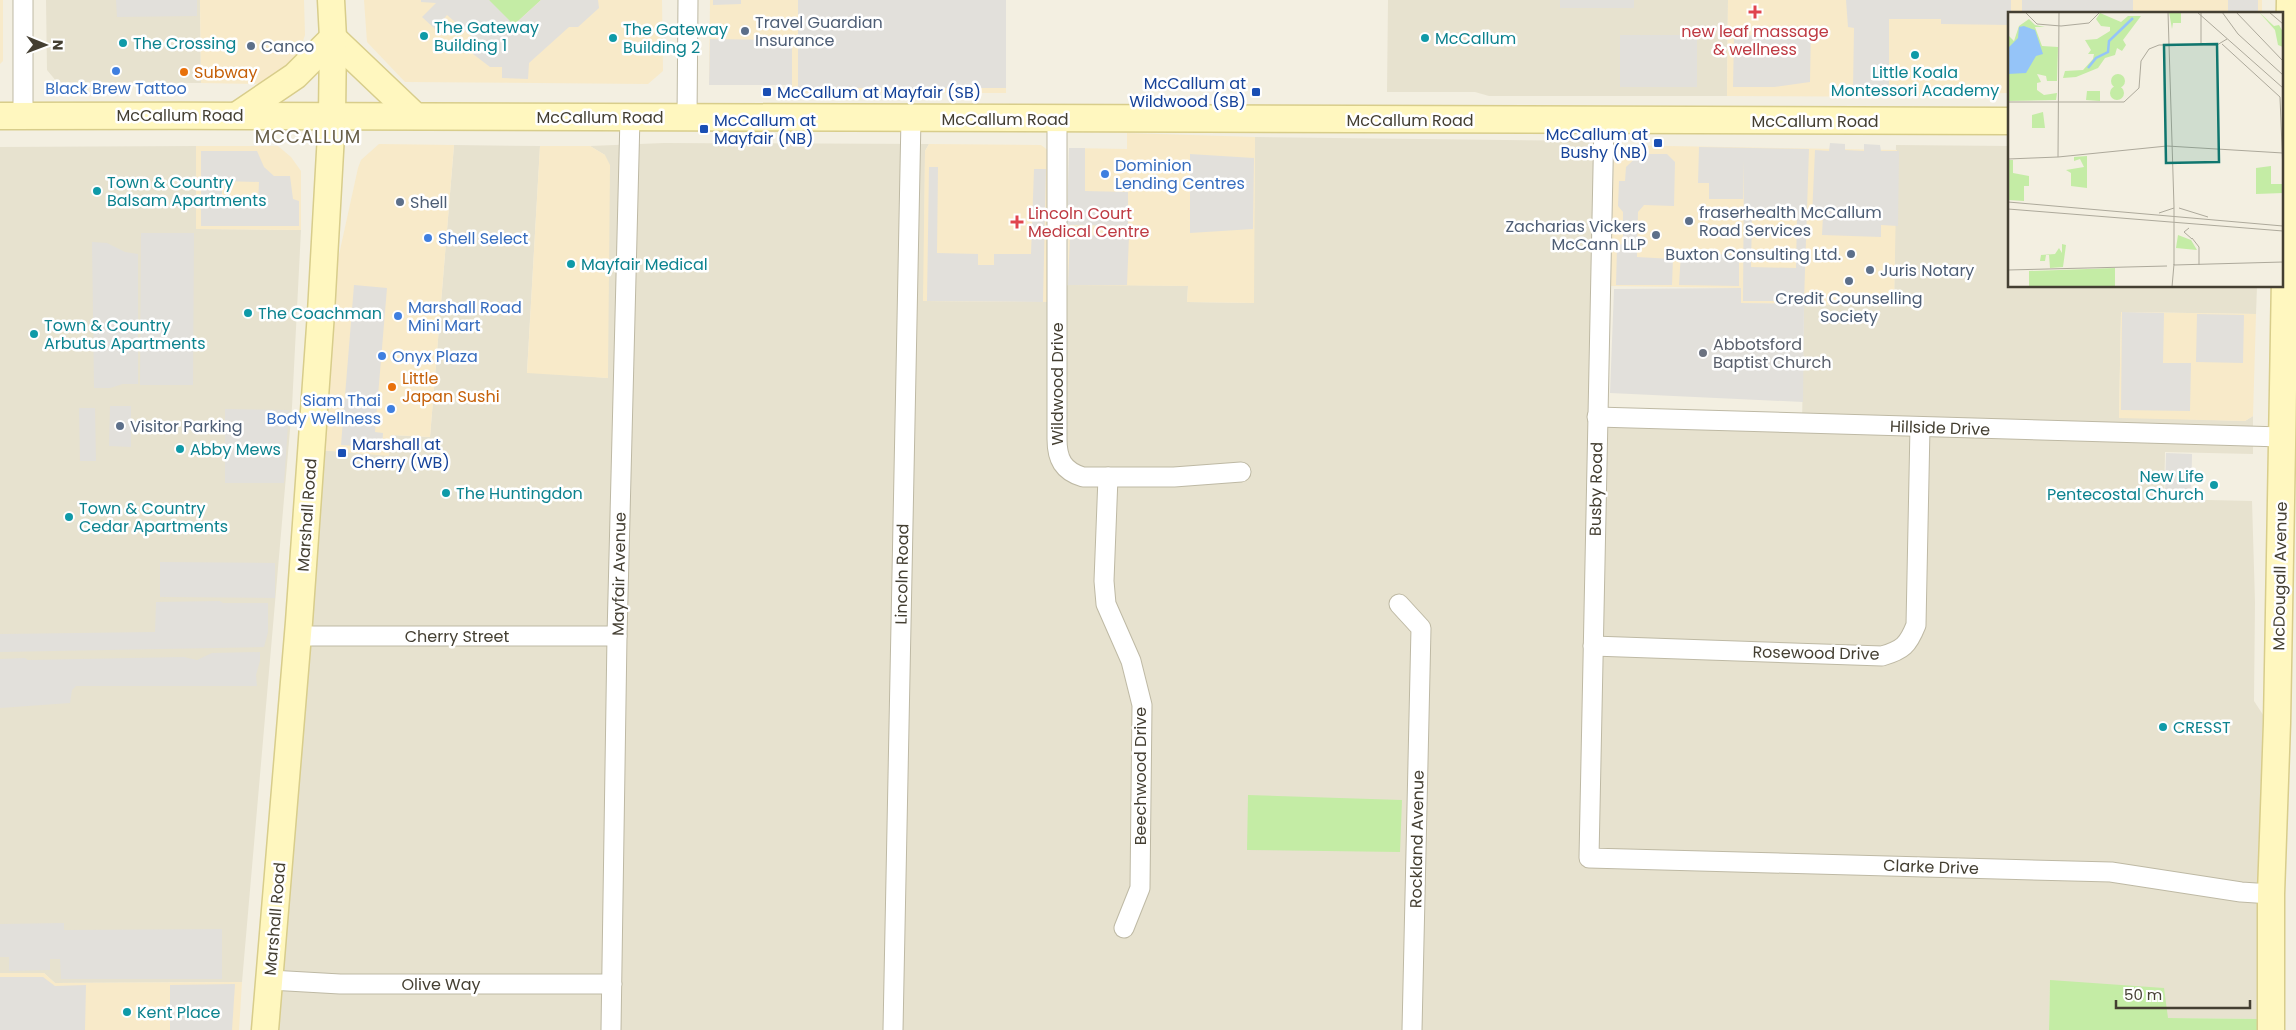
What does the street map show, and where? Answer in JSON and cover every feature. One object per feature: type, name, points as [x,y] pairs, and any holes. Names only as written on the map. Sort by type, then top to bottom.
[{"type":"main road","name":"Marshall Road","points":[[265,1030],[317,378],[332,116],[333,38],[331,0]]},
{"type":"main road","name":"McDougall Avenue","points":[[2271,1030],[2271,894],[2287,724],[2285,214],[2289,122],[2290,0]]},
{"type":"main road","points":[[239,114],[295,76],[333,38],[367,68],[415,116]]},
{"type":"main road","name":"McCallum Road","points":[[12,116],[239,114],[630,118],[2008,121]]},
{"type":"street","points":[[12,116],[22,0]]},
{"type":"street","points":[[687,118],[688,0]]},
{"type":"street","name":"Mayfair Avenue","points":[[611,1030],[617,636],[630,118]]},
{"type":"street","name":"Lincoln Road","points":[[893,1030],[911,118]]},
{"type":"street","name":"Wildwood Drive","points":[[1058,119],[1057,450],[1062,466],[1073,474],[1083,477],[1174,477],[1241,472]]},
{"type":"street","name":"Busby Road","points":[[1589,858],[1604,120]]},
{"type":"street","name":"Hillside Drive","points":[[1598,417],[1920,427],[2287,454]]},
{"type":"street","name":"Rosewood Drive","points":[[1594,646],[1882,656],[1899,651],[1910,641],[1916,625],[1920,427]]},
{"type":"street","name":"Beechwood Drive","points":[[1108,477],[1104,581],[1106,604],[1131,661],[1142,705],[1140,888],[1124,928]]},
{"type":"street","name":"Rockland Avenue","points":[[1403,609],[1421,628],[1412,1030]]},
{"type":"street","name":"Cherry Street","points":[[297,636],[617,636]]},
{"type":"street","name":"Clarke Drive","points":[[1589,858],[2111,872],[2242,892],[2271,894]]},
{"type":"street","name":"Olive Way","points":[[270,980],[340,984],[612,984]]},
{"type":"shaded area","points":[[0,0],[3,0],[3,61],[0,64]]},
{"type":"shaded area","name":"The Crossing","points":[[46,0],[200,0],[201,83],[57,82],[47,70]]},
{"type":"shaded area","points":[[116,0],[197,0],[197,16],[117,17]]},
{"type":"shaded area","points":[[200,0],[304,0],[305,35],[300,50],[286,67],[262,84],[201,83]]},
{"type":"shaded area","points":[[364,0],[662,0],[663,71],[648,84],[405,82],[367,42]]},
{"type":"shaded area","points":[[421,0],[489,0],[513,24],[505,34],[525,33],[517,22],[541,0],[598,0],[599,8],[578,27],[569,27],[529,63],[528,79],[502,78],[502,67],[490,67],[473,54],[480,44],[447,15],[435,29],[422,17],[436,3],[421,2]]},
{"type":"shaded area","points":[[710,0],[1006,0],[1006,93],[792,93],[792,85],[709,85]]},
{"type":"shaded area","points":[[713,0],[741,0],[741,4],[713,5]]},
{"type":"shaded area","points":[[798,0],[1006,0],[1006,88],[798,88]]},
{"type":"shaded area","points":[[1388,0],[1728,0],[1727,96],[1489,96],[1475,92],[1387,92]]},
{"type":"shaded area","points":[[1560,0],[1634,0],[1634,8],[1560,8]]},
{"type":"shaded area","points":[[1728,0],[2262,0],[2262,12],[2008,12],[2008,93],[1942,94],[1942,97],[1727,96]]},
{"type":"shaded area","points":[[1846,0],[2011,0],[2011,12],[2008,12],[2008,25],[1941,24],[1941,19],[1889,19],[1889,89],[1853,88],[1854,28],[1848,27]]},
{"type":"shaded area","points":[[2022,0],[2133,0],[2133,12],[2022,12]]},
{"type":"shaded area","points":[[2228,0],[2258,0],[2258,12],[2228,12]]},
{"type":"shaded area","points":[[1775,27],[1811,27],[1810,82],[1774,87],[1733,87],[1734,35],[1775,36]]},
{"type":"shaded area","points":[[1620,35],[1697,35],[1697,87],[1620,87]]},
{"type":"shaded area","points":[[710,39],[792,40],[792,85],[709,85]]},
{"type":"shaded area","points":[[1127,133],[1255,137],[1254,303],[1187,302],[1188,286],[1068,285],[1069,148],[1127,149]]},
{"type":"shaded area","points":[[1255,137],[1599,141],[1594,421],[1802,426],[1804,304],[1894,306],[1896,145],[2008,146],[2008,288],[2257,288],[2256,314],[2121,312],[2119,417],[2245,421],[2253,416],[2253,454],[2165,452],[2164,499],[2252,501],[2255,602],[2254,701],[2273,730],[2268,1019],[2168,1018],[2050,981],[2049,1030],[273,1030],[319,450],[389,455],[391,435],[430,437],[454,145],[540,146],[527,372],[608,378],[605,155],[590,146],[664,143],[929,144],[925,151],[924,301],[1048,302],[1068,285],[1127,285],[1188,286],[1187,302],[1253,303]]},
{"type":"shaded area","points":[[1830,143],[1845,144],[1845,150],[1864,151],[1864,144],[1880,145],[1881,151],[1899,151],[1898,226],[1881,225],[1881,237],[1822,235],[1823,216],[1812,216],[1815,150],[1829,151]]},
{"type":"shaded area","points":[[379,144],[454,145],[430,437],[391,435],[389,456],[319,450],[333,282],[358,168],[361,160]]},
{"type":"shaded area","points":[[929,144],[1041,145],[1049,151],[1048,302],[923,301],[925,151]]},
{"type":"shaded area","points":[[1614,145],[1897,150],[1894,306],[1740,303],[1740,288],[1611,286]]},
{"type":"shaded area","points":[[196,146],[196,229],[301,230],[292,407],[242,982],[55,983],[44,973],[0,974],[0,147]]},
{"type":"shaded area","points":[[196,146],[278,146],[291,157],[301,171],[301,230],[196,229]]},
{"type":"shaded area","name":"Mayfair Medical","points":[[540,146],[590,146],[605,155],[610,165],[608,378],[527,373]]},
{"type":"shaded area","points":[[1699,147],[1809,149],[1804,301],[1743,301],[1744,161],[1743,199],[1709,199],[1709,183],[1698,183]],"holes":[[[1752,214],[1797,215],[1796,268],[1751,267]]]},
{"type":"shaded area","points":[[1069,148],[1085,148],[1085,191],[1128,192],[1128,226],[1067,225]]},
{"type":"shaded area","points":[[201,151],[257,151],[264,167],[274,176],[290,176],[293,199],[299,201],[299,226],[201,226]],"holes":[[[222,181],[259,182],[258,204],[222,204]]]},
{"type":"shaded area","points":[[1190,154],[1254,158],[1253,229],[1190,233]]},
{"type":"shaded area","points":[[1640,154],[1667,154],[1675,162],[1674,206],[1644,205],[1638,212],[1637,257],[1673,259],[1672,285],[1616,285],[1617,247],[1623,243],[1623,212],[1618,206],[1619,181],[1625,181],[1626,167]]},
{"type":"shaded area","points":[[929,167],[938,167],[937,253],[978,254],[978,265],[994,265],[994,254],[1031,254],[1034,169],[1046,169],[1043,302],[927,301]]},
{"type":"shaded area","points":[[141,233],[194,233],[193,385],[140,385]]},
{"type":"shaded area","points":[[1070,235],[1129,236],[1127,285],[1068,285]]},
{"type":"shaded area","points":[[92,242],[107,243],[125,252],[138,254],[138,384],[94,388]]},
{"type":"shaded area","points":[[1681,253],[1739,255],[1739,286],[1679,285]]},
{"type":"shaded area","points":[[354,285],[387,288],[375,432],[383,433],[382,448],[341,445]]},
{"type":"shaded area","name":"Abbotsford Baptist Church","points":[[1741,288],[1741,303],[1804,304],[1803,402],[1610,393],[1614,289]]},
{"type":"shaded area","points":[[2121,312],[2256,314],[2253,416],[2245,421],[2119,418]]},
{"type":"shaded area","points":[[2122,312],[2164,313],[2163,363],[2191,363],[2190,411],[2121,410]]},
{"type":"shaded area","points":[[2197,314],[2244,315],[2243,363],[2196,362]]},
{"type":"shaded area","name":"Visitor Parking","points":[[110,406],[131,406],[131,447],[109,446]]},
{"type":"shaded area","name":"Visitor Parking","points":[[79,408],[95,408],[96,461],[80,461]]},
{"type":"shaded area","points":[[225,409],[289,410],[284,483],[225,483]]},
{"type":"shaded area","points":[[2166,453],[2192,454],[2191,499],[2165,499]]},
{"type":"shaded area","points":[[160,562],[275,563],[275,598],[160,597]]},
{"type":"shaded area","points":[[220,601],[223,603],[268,603],[268,632],[264,647],[0,652],[0,634],[155,632],[156,602]]},
{"type":"shaded area","points":[[260,652],[260,661],[256,675],[257,686],[76,686],[72,690],[70,703],[0,708],[0,659],[184,657],[197,660],[212,653]]},
{"type":"shaded area","points":[[64,923],[64,930],[222,929],[222,979],[61,979],[60,959],[50,959],[50,970],[9,971],[9,957],[0,957],[0,924]]},
{"type":"shaded area","points":[[0,973],[44,973],[55,983],[242,982],[239,1030],[0,1030]]},
{"type":"shaded area","points":[[0,977],[43,977],[55,986],[86,985],[85,1030],[0,1030]]},
{"type":"shaded area","points":[[235,984],[232,1030],[170,1030],[170,985]]},
{"type":"green space","points":[[489,0],[541,0],[517,22],[526,33],[504,34]]},
{"type":"green space","points":[[1248,795],[1402,800],[1400,852],[1247,850]]},
{"type":"green space","points":[[2050,980],[2164,988],[2168,1018],[2268,1019],[2267,1030],[2049,1030]]},
{"type":"place","name":"new leaf massage & wellness","points":[[1755,12]]},
{"type":"place","name":"Travel Guardian Insurance","points":[[745,31]]},
{"type":"place","name":"The Gateway Building 1","points":[[424,36]]},
{"type":"place","name":"The Gateway Building 2","points":[[613,38]]},
{"type":"place","name":"McCallum","points":[[1425,38]]},
{"type":"place","name":"The Crossing","points":[[123,43]]},
{"type":"place","name":"Canco","points":[[251,46]]},
{"type":"place","name":"Little Koala Montessori Academy","points":[[1915,55]]},
{"type":"place","name":"Black Brew Tattoo","points":[[116,71]]},
{"type":"place","name":"Subway","points":[[184,72]]},
{"type":"place","name":"McCallum at Mayfair (SB)","points":[[767,92]]},
{"type":"place","name":"McCallum at Wildwood (SB)","points":[[1256,92]]},
{"type":"place","name":"McCallum at Mayfair (NB)","points":[[704,129]]},
{"type":"place","name":"McCallum at Bushy (NB)","points":[[1658,143]]},
{"type":"place","name":"Dominion Lending Centres","points":[[1105,174]]},
{"type":"place","name":"Town & Country Balsam Apartments","points":[[97,191]]},
{"type":"place","name":"Shell","points":[[400,202]]},
{"type":"place","name":"fraserhealth McCallum Road Services","points":[[1689,221]]},
{"type":"place","name":"Lincoln Court Medical Centre","points":[[1017,222]]},
{"type":"place","name":"Zacharias Vickers McCann LLP","points":[[1656,235]]},
{"type":"place","name":"Shell Select","points":[[428,238]]},
{"type":"place","name":"Buxton Consulting Ltd.","points":[[1851,254]]},
{"type":"place","name":"Mayfair Medical","points":[[571,264]]},
{"type":"place","name":"Juris Notary","points":[[1870,270]]},
{"type":"place","name":"Credit Counselling Society","points":[[1849,281]]},
{"type":"place","name":"The Coachman","points":[[248,313]]},
{"type":"place","name":"Marshall Road Mini Mart","points":[[398,316]]},
{"type":"place","name":"Town & Country Arbutus Apartments","points":[[34,334]]},
{"type":"place","name":"Abbotsford Baptist Church","points":[[1703,353]]},
{"type":"place","name":"Onyx Plaza","points":[[382,356]]},
{"type":"place","name":"Little Japan Sushi","points":[[392,387]]},
{"type":"place","name":"Siam Thai Body Wellness","points":[[391,409]]},
{"type":"place","name":"Visitor Parking","points":[[120,426]]},
{"type":"place","name":"Abby Mews","points":[[180,449]]},
{"type":"place","name":"Marshall at Cherry (WB)","points":[[342,453]]},
{"type":"place","name":"New Life Pentecostal Church","points":[[2214,485]]},
{"type":"place","name":"The Huntingdon","points":[[446,493]]},
{"type":"place","name":"Town & Country Cedar Apartments","points":[[69,517]]},
{"type":"place","name":"CRESST","points":[[2163,727]]},
{"type":"place","name":"Kent Place","points":[[127,1012]]},
{"type":"district","name":"MCCALLUM","points":[[308,136]]}]
